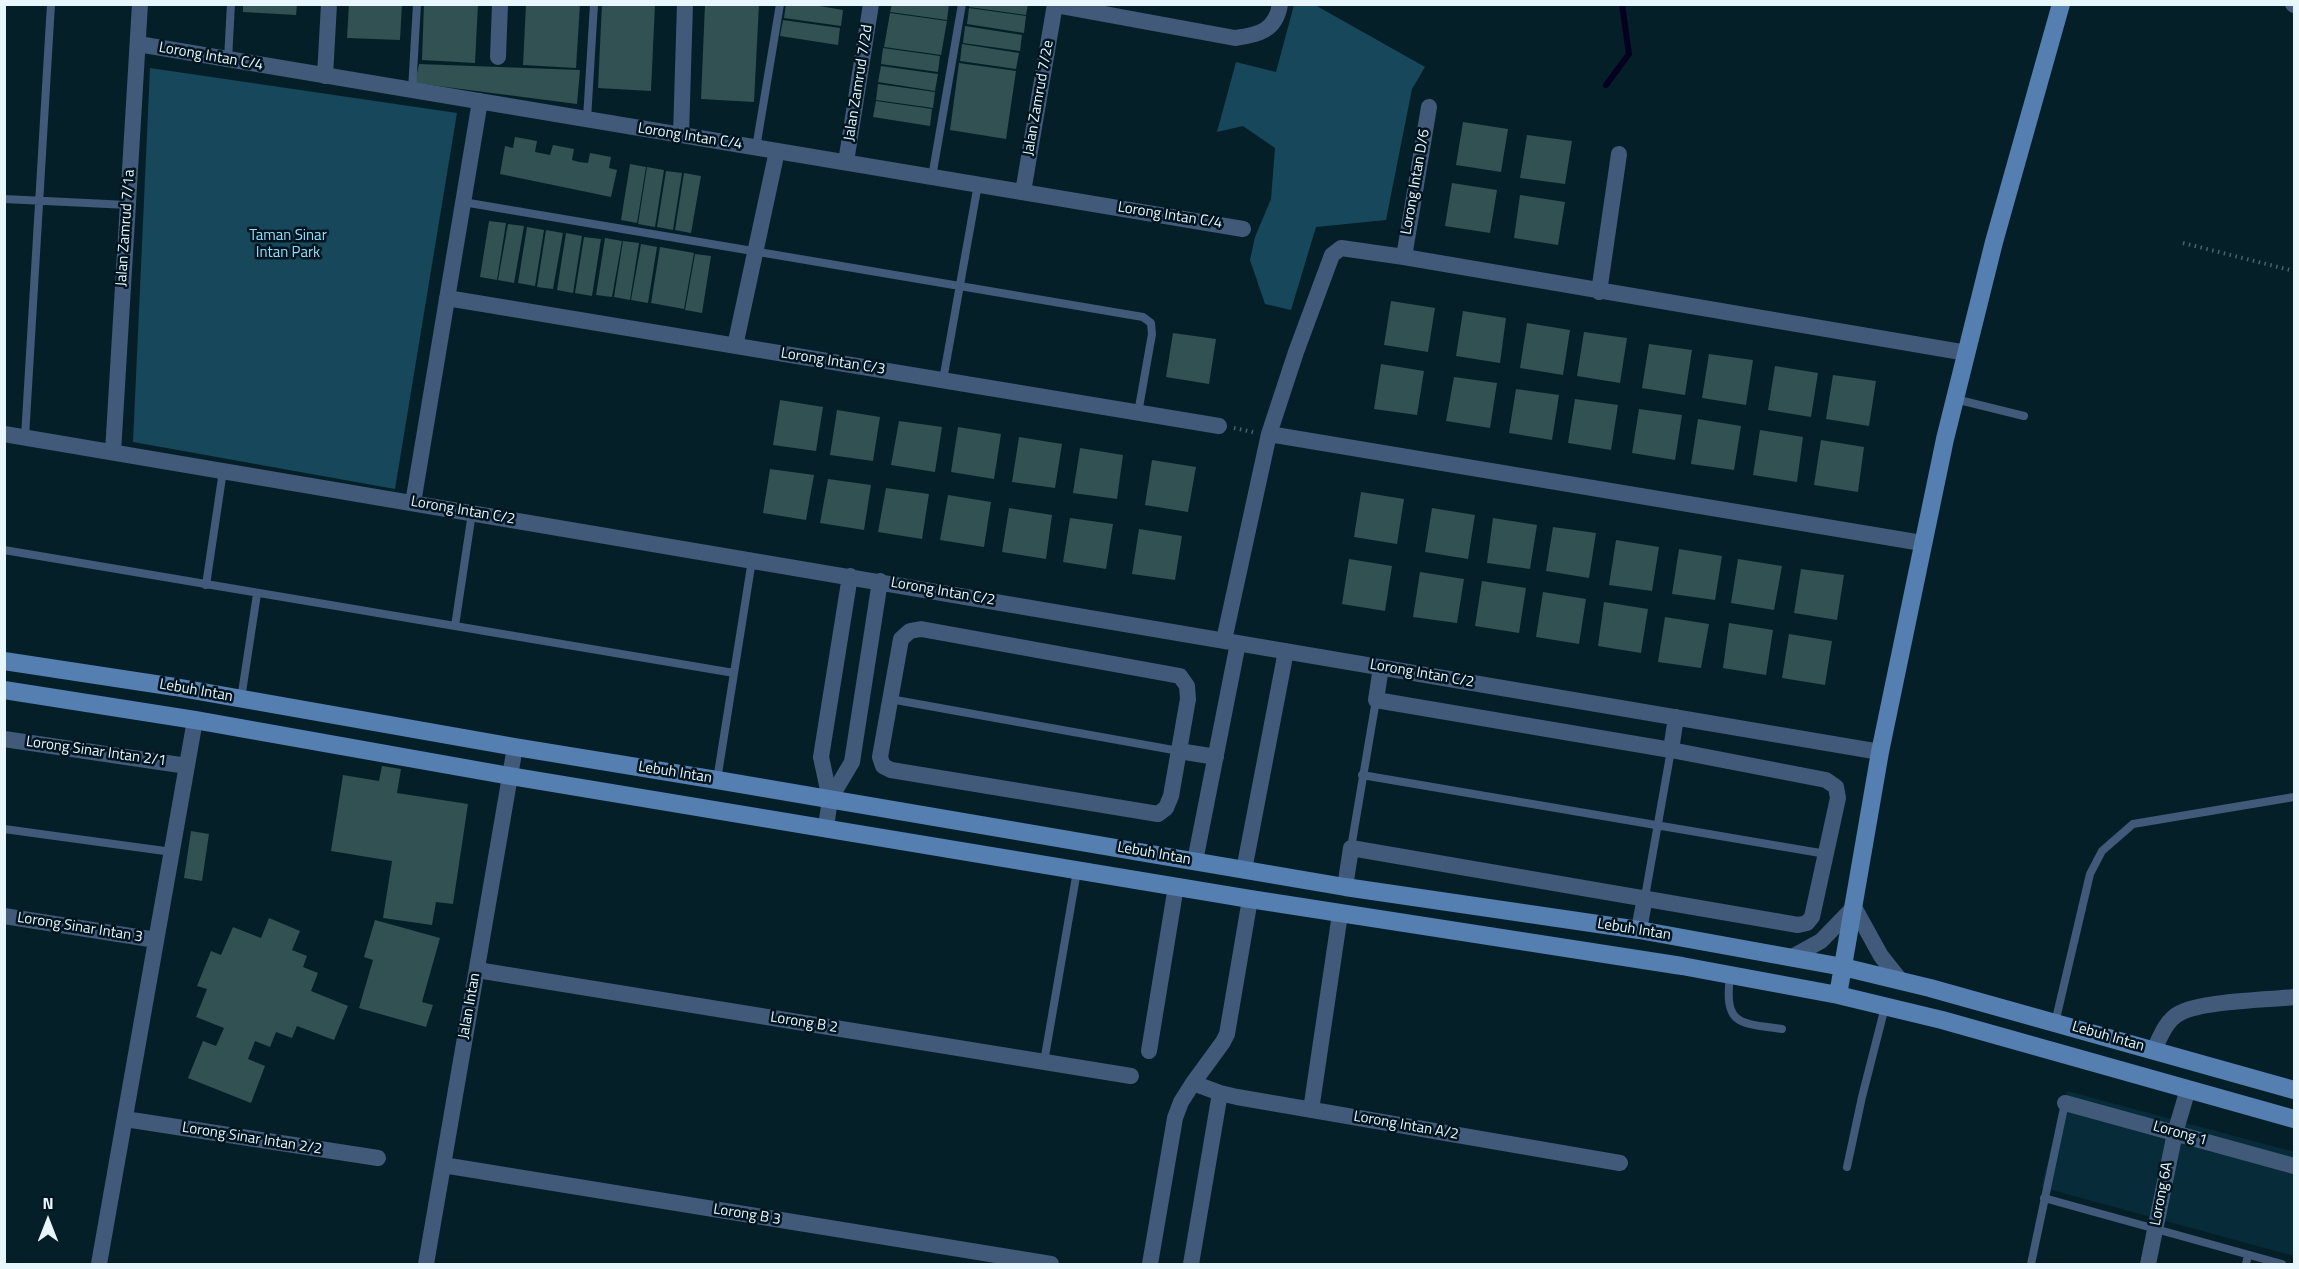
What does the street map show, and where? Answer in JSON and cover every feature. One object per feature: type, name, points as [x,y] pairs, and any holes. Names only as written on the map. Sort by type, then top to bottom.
[{"type":"main road","points":[[1838,995],[1880,752],[1922,543],[1994,242],[2061,4]]},
{"type":"main road","name":"Lebuh Intan","points":[[4,661],[241,699],[1345,887],[1639,930],[1792,957],[1901,981],[2295,1090]]},
{"type":"main road","name":"Lebuh Intan","points":[[4,690],[195,720],[510,776],[1340,914],[1682,966],[1838,995],[2005,1036],[2295,1119]]},
{"type":"main road","points":[[1639,930],[1638,939],[1647,950],[1682,966]]},
{"type":"street","name":"Jalan Zamrud 7/1a","points":[[113,452],[140,4]]},
{"type":"street","points":[[325,76],[329,4]]},
{"type":"street","points":[[498,57],[500,4]]},
{"type":"street","points":[[681,135],[686,4]]},
{"type":"street","name":"Jalan Zamrud 7/2d","points":[[846,162],[872,4]]},
{"type":"street","points":[[1055,5],[1235,38],[1255,36],[1270,28],[1279,12],[1280,4]]},
{"type":"street","name":"Jalan Zamrud 7/2e","points":[[1023,192],[1055,5]]},
{"type":"street","name":"Lorong Intan C/4","points":[[138,44],[1243,229]]},
{"type":"street","points":[[413,503],[480,101]]},
{"type":"street","name":"Lorong Intan D/6","points":[[1404,257],[1429,107]]},
{"type":"street","points":[[735,346],[777,151]]},
{"type":"street","points":[[1599,292],[1619,154]]},
{"type":"street","points":[[1195,861],[1216,757],[1231,641],[1269,434],[1332,255],[1341,248],[1967,353]]},
{"type":"street","name":"Lorong Intan C/3","points":[[447,298],[1219,426]]},
{"type":"street","name":"Lorong Intan C/2","points":[[4,434],[1880,752]]},
{"type":"street","points":[[1269,434],[1922,543]]},
{"type":"street","points":[[826,827],[830,799],[821,757],[850,576]]},
{"type":"street","points":[[830,799],[852,762],[880,581]]},
{"type":"street","points":[[921,629],[1180,676],[1187,686],[1188,699],[1171,796],[1166,808],[1158,814],[891,770],[883,766],[880,757],[890,699],[901,639],[910,631],[921,629]]},
{"type":"street","points":[[1244,870],[1286,651]]},
{"type":"street","points":[[1345,887],[1351,848],[1797,925],[1807,923],[1812,917],[1838,798],[1836,787],[1826,780],[1671,750],[1376,700],[1380,667]]},
{"type":"street","points":[[863,694],[890,699]]},
{"type":"street","points":[[1671,750],[1676,717]]},
{"type":"street","points":[[99,1264],[195,720]]},
{"type":"street","name":"Lorong Sinar Intan 2/1","points":[[4,739],[187,766]]},
{"type":"street","name":"Jalan Intan","points":[[426,1264],[515,747]]},
{"type":"street","points":[[1179,751],[1216,757]]},
{"type":"street","points":[[821,757],[852,762]]},
{"type":"street","points":[[1149,1051],[1176,886]]},
{"type":"street","points":[[1639,930],[1645,897]]},
{"type":"street","points":[[1150,1264],[1175,1118],[1181,1102],[1227,1034],[1250,899]]},
{"type":"street","points":[[1792,957],[1821,940],[1854,907],[1881,956],[1901,981]]},
{"type":"street","points":[[1311,1110],[1340,914]]},
{"type":"street","name":"Lorong Sinar Intan 3","points":[[4,916],[156,940]]},
{"type":"street","name":"Lorong B 2","points":[[477,970],[1131,1076]]},
{"type":"street","points":[[2154,1050],[2165,1028],[2179,1013],[2204,1006],[2295,997]]},
{"type":"street","name":"Lorong Intan A/2","points":[[1193,1083],[1220,1094],[1620,1163]]},
{"type":"street","name":"Lorong 6A","points":[[2148,1264],[2175,1133],[2188,1089]]},
{"type":"street","points":[[1191,1264],[1220,1094]]},
{"type":"street","name":"Lorong 1","points":[[2065,1103],[2295,1166]]},
{"type":"street","name":"Lorong Sinar Intan 2/2","points":[[125,1119],[378,1158]]},
{"type":"street","name":"Lorong B 3","points":[[443,1165],[1052,1264]]},
{"type":"lane","points":[[25,437],[51,4]]},
{"type":"lane","points":[[228,59],[231,4]]},
{"type":"lane","points":[[412,90],[417,4]]},
{"type":"lane","points":[[587,119],[594,4]]},
{"type":"lane","points":[[756,148],[780,4]]},
{"type":"lane","points":[[932,177],[962,4]]},
{"type":"lane","points":[[943,381],[978,184]]},
{"type":"lane","points":[[4,199],[128,205]]},
{"type":"lane","points":[[463,202],[1143,317],[1151,323],[1152,334],[1138,413]]},
{"type":"lane","points":[[1955,399],[2024,416]]},
{"type":"lane","points":[[206,585],[223,471]]},
{"type":"lane","points":[[455,626],[472,513]]},
{"type":"lane","points":[[4,550],[734,673]]},
{"type":"lane","points":[[717,780],[752,560]]},
{"type":"lane","points":[[241,699],[257,594]]},
{"type":"lane","points":[[890,699],[1179,751]]},
{"type":"lane","points":[[1351,848],[1376,700]]},
{"type":"lane","points":[[1645,897],[1671,750]]},
{"type":"lane","points":[[1362,775],[1826,854]]},
{"type":"lane","points":[[2055,1023],[2090,874],[2102,851],[2133,824],[2295,797]]},
{"type":"lane","points":[[4,829],[172,852]]},
{"type":"lane","points":[[1044,1062],[1077,869]]},
{"type":"lane","points":[[1730,975],[1729,1008],[1733,1015],[1745,1024],[1782,1029]]},
{"type":"lane","points":[[1847,1167],[1885,1006]]},
{"type":"lane","points":[[2031,1264],[2065,1103]]},
{"type":"lane","points":[[2044,1198],[2155,1229],[2247,1260],[2282,1264]]},
{"type":"path","points":[[2183,243],[2295,271]]},
{"type":"path","points":[[1219,426],[1269,434]]},
{"type":"shaded area","points":[[2067,1091],[2294,1152],[2294,1256],[2041,1187]]},
{"type":"green space","points":[[1294,5],[1315,5],[1425,67],[1412,89],[1386,220],[1316,227],[1291,310],[1265,304],[1250,260],[1255,237],[1271,199],[1275,148],[1243,126],[1217,132],[1236,62],[1276,72]]},
{"type":"green space","name":"Taman Sinar Intan Park","points":[[150,68],[457,113],[395,489],[133,442]]},
{"type":"building","points":[[243,4],[297,4],[296,15],[243,12]]},
{"type":"building","points":[[349,4],[402,4],[400,40],[347,38]]},
{"type":"building","points":[[424,4],[478,4],[475,63],[422,60]]},
{"type":"building","points":[[526,4],[580,4],[576,68],[523,65]]},
{"type":"building","points":[[602,4],[655,4],[651,91],[598,88]]},
{"type":"building","points":[[705,4],[759,4],[754,102],[701,99]]},
{"type":"building","points":[[786,4],[808,4],[843,10],[841,26],[784,18]]},
{"type":"building","points":[[892,4],[949,4],[947,20],[890,12]]},
{"type":"building","points":[[970,4],[1028,4],[1026,15],[969,7]]},
{"type":"building","points":[[969,8],[1026,16],[1024,33],[967,24]]},
{"type":"building","points":[[890,13],[947,21],[941,55],[884,47]]},
{"type":"building","points":[[783,20],[840,28],[838,45],[780,36]]},
{"type":"building","points":[[965,26],[1022,35],[1020,51],[963,43]]},
{"type":"building","points":[[962,44],[1019,53],[1016,69],[960,61]]},
{"type":"building","points":[[883,48],[940,56],[938,72],[881,64]]},
{"type":"building","points":[[959,63],[1016,71],[1006,139],[950,130]]},
{"type":"building","points":[[419,64],[580,70],[577,104],[415,83]]},
{"type":"building","points":[[881,66],[938,74],[935,91],[878,82]]},
{"type":"building","points":[[878,84],[935,92],[933,108],[876,100]]},
{"type":"building","points":[[876,101],[932,109],[930,126],[873,117]]},
{"type":"building","points":[[1463,122],[1508,129],[1501,172],[1456,165]]},
{"type":"building","points":[[1527,135],[1572,141],[1565,184],[1520,178]]},
{"type":"building","points":[[515,137],[537,141],[535,152],[550,155],[553,145],[574,149],[572,160],[579,162],[588,163],[590,153],[611,157],[609,168],[617,170],[611,197],[500,174],[505,146],[513,148]]},
{"type":"building","points":[[630,164],[646,167],[637,223],[621,220]]},
{"type":"building","points":[[647,167],[664,170],[655,227],[638,224]]},
{"type":"building","points":[[666,171],[682,173],[673,230],[657,227]]},
{"type":"building","points":[[684,173],[701,176],[691,233],[675,230]]},
{"type":"building","points":[[1452,183],[1497,190],[1490,233],[1445,226]]},
{"type":"building","points":[[1520,195],[1565,202],[1558,245],[1514,238]]},
{"type":"building","points":[[489,221],[506,223],[497,280],[480,277]]},
{"type":"building","points":[[508,224],[524,226],[514,283],[498,280]]},
{"type":"building","points":[[527,227],[544,230],[535,286],[518,283]]},
{"type":"building","points":[[546,230],[563,233],[553,289],[537,287]]},
{"type":"building","points":[[566,233],[582,236],[573,293],[557,290]]},
{"type":"building","points":[[584,237],[601,239],[592,296],[575,293]]},
{"type":"building","points":[[605,238],[622,241],[612,297],[596,295]]},
{"type":"building","points":[[623,241],[639,243],[630,300],[614,297]]},
{"type":"building","points":[[641,244],[657,247],[648,303],[631,300]]},
{"type":"building","points":[[660,247],[694,253],[684,309],[651,303]]},
{"type":"building","points":[[695,254],[711,256],[702,313],[685,310]]},
{"type":"building","points":[[1391,301],[1435,308],[1428,352],[1384,345]]},
{"type":"building","points":[[1463,311],[1506,318],[1500,363],[1456,356]]},
{"type":"building","points":[[1527,323],[1570,330],[1563,375],[1520,368]]},
{"type":"building","points":[[1584,332],[1627,338],[1620,383],[1577,376]]},
{"type":"building","points":[[1173,333],[1216,339],[1209,384],[1166,377]]},
{"type":"building","points":[[1649,344],[1692,350],[1685,395],[1642,388]]},
{"type":"building","points":[[1709,354],[1753,360],[1746,405],[1702,398]]},
{"type":"building","points":[[1381,364],[1424,371],[1417,415],[1374,409]]},
{"type":"building","points":[[1775,366],[1818,373],[1811,417],[1768,410]]},
{"type":"building","points":[[1833,375],[1876,381],[1869,426],[1826,419]]},
{"type":"building","points":[[1454,377],[1497,383],[1490,428],[1446,421]]},
{"type":"building","points":[[1516,389],[1559,395],[1552,440],[1509,433]]},
{"type":"building","points":[[1575,399],[1618,405],[1611,450],[1568,443]]},
{"type":"building","points":[[780,400],[823,407],[816,451],[773,445]]},
{"type":"building","points":[[1639,409],[1682,415],[1675,460],[1632,453]]},
{"type":"building","points":[[837,410],[880,417],[873,461],[830,455]]},
{"type":"building","points":[[1698,419],[1741,426],[1734,470],[1691,464]]},
{"type":"building","points":[[899,421],[942,427],[935,472],[891,465]]},
{"type":"building","points":[[958,427],[1001,434],[994,479],[951,472]]},
{"type":"building","points":[[1760,430],[1803,437],[1797,482],[1753,475]]},
{"type":"building","points":[[1019,437],[1062,444],[1055,488],[1012,482]]},
{"type":"building","points":[[1821,440],[1864,447],[1858,492],[1814,485]]},
{"type":"building","points":[[1080,448],[1123,455],[1117,499],[1073,493]]},
{"type":"building","points":[[1152,460],[1196,467],[1188,512],[1145,505]]},
{"type":"building","points":[[770,469],[814,475],[806,520],[763,513]]},
{"type":"building","points":[[828,479],[871,485],[864,530],[820,523]]},
{"type":"building","points":[[886,488],[929,494],[922,539],[878,532]]},
{"type":"building","points":[[1361,492],[1404,499],[1397,544],[1354,537]]},
{"type":"building","points":[[948,495],[991,502],[984,547],[940,540]]},
{"type":"building","points":[[1009,508],[1052,515],[1046,559],[1002,552]]},
{"type":"building","points":[[1432,508],[1475,515],[1468,559],[1425,552]]},
{"type":"building","points":[[1070,518],[1113,524],[1106,569],[1063,562]]},
{"type":"building","points":[[1493,518],[1537,525],[1530,569],[1487,563]]},
{"type":"building","points":[[1553,527],[1596,533],[1589,578],[1546,571]]},
{"type":"building","points":[[1139,529],[1182,536],[1175,580],[1132,574]]},
{"type":"building","points":[[1616,540],[1659,547],[1652,591],[1609,585]]},
{"type":"building","points":[[1679,549],[1722,556],[1715,600],[1672,594]]},
{"type":"building","points":[[1349,559],[1392,566],[1385,611],[1342,604]]},
{"type":"building","points":[[1738,559],[1782,566],[1774,610],[1731,603]]},
{"type":"building","points":[[1801,569],[1844,575],[1837,620],[1794,613]]},
{"type":"building","points":[[1420,572],[1464,579],[1457,623],[1413,617]]},
{"type":"building","points":[[1482,581],[1526,588],[1519,633],[1475,626]]},
{"type":"building","points":[[1543,592],[1586,599],[1579,644],[1536,637]]},
{"type":"building","points":[[1604,602],[1648,609],[1641,653],[1598,646]]},
{"type":"building","points":[[1665,617],[1709,624],[1701,668],[1658,662]]},
{"type":"building","points":[[1729,623],[1773,630],[1766,675],[1723,668]]},
{"type":"building","points":[[1789,634],[1832,641],[1825,685],[1782,678]]},
{"type":"building","points":[[382,766],[401,769],[397,793],[468,804],[453,904],[436,902],[432,925],[383,918],[392,861],[331,851],[343,775],[379,781]]},
{"type":"building","points":[[191,831],[209,834],[202,881],[184,878]]},
{"type":"building","points":[[269,918],[300,931],[292,950],[307,956],[303,967],[318,973],[311,991],[348,1006],[334,1040],[297,1026],[292,1038],[276,1032],[270,1047],[255,1041],[248,1059],[265,1066],[251,1103],[188,1078],[203,1041],[216,1046],[224,1028],[196,1017],[207,989],[197,986],[211,951],[221,955],[233,927],[261,938]]},
{"type":"building","points":[[375,920],[440,938],[422,1002],[433,1005],[426,1027],[359,1008],[373,960],[364,957]]},
{"type":"waterway","points":[[1606,85],[1629,54],[1622,4]]}]
